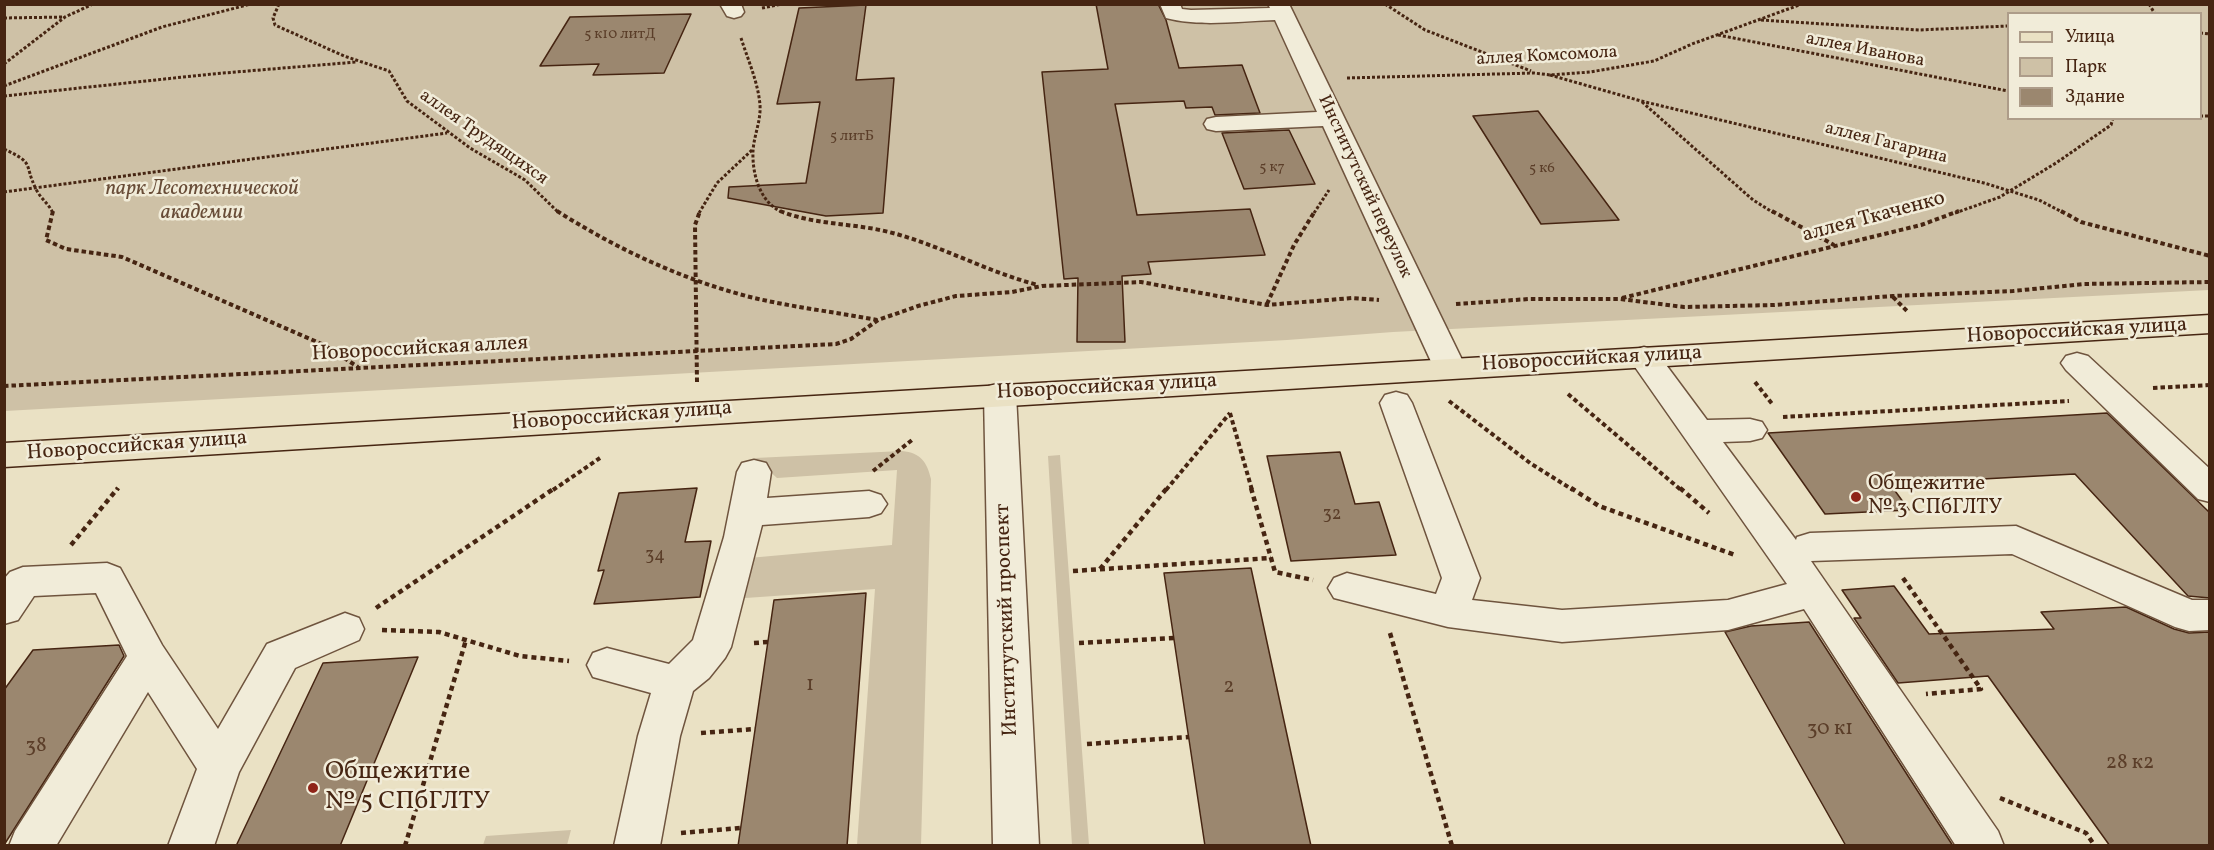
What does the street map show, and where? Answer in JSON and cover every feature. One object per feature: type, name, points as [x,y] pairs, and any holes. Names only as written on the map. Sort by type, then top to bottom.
[{"type":"main road","name":"Новороссийская улица","points":[[4,455],[1000,394],[2208,326]]},
{"type":"street","points":[[1170,4],[1173,14],[1191,16],[1281,9]]},
{"type":"street","name":"Институтский переулок","points":[[1281,9],[1450,368]]},
{"type":"street","points":[[1216,124],[1332,118]]},
{"type":"street","points":[[1644,357],[1812,592],[1982,846]]},
{"type":"street","points":[[2077,363],[2210,490]]},
{"type":"street","name":"Институтский проспект","points":[[1000,394],[1016,846]]},
{"type":"street","points":[[1396,403],[1461,578],[1448,612]]},
{"type":"street","points":[[1697,432],[1750,430]]},
{"type":"street","points":[[638,841],[659,736],[675,682],[695,666],[711,647],[742,537],[754,472]]},
{"type":"street","points":[[746,513],[869,504]]},
{"type":"street","points":[[1810,547],[2016,540],[2189,616],[2210,615]]},
{"type":"street","points":[[4,609],[23,582],[107,578],[148,657],[219,767]]},
{"type":"street","points":[[1363,592],[1448,612],[1562,626],[1728,615],[1812,592]]},
{"type":"street","points":[[191,846],[219,767],[281,656],[345,629]]},
{"type":"street","points":[[31,846],[148,657]]},
{"type":"street","points":[[607,664],[675,682]]},
{"type":"path","points":[[4,64],[56,27],[65,17],[93,4]]},
{"type":"path","points":[[4,86],[162,27],[251,4]]},
{"type":"path","name":"аллея Трудящихся","points":[[279,4],[273,18],[275,25],[389,71],[407,101],[447,133],[525,180],[539,191],[553,209],[606,242],[694,280],[766,301],[878,320]]},
{"type":"path","points":[[1385,4],[1425,30],[1534,73]]},
{"type":"path","name":"аллея Комсомола","points":[[1313,80],[1534,73],[1550,75],[1633,66],[1654,61],[1802,4]]},
{"type":"path","points":[[732,8],[760,105],[760,120],[753,150],[761,195],[772,208],[786,216],[877,229],[898,235],[991,272],[1042,286]]},
{"type":"path","points":[[4,18],[65,17]]},
{"type":"path","points":[[1760,20],[1919,30],[2007,26]]},
{"type":"path","name":"аллея Иванова","points":[[1717,35],[2007,91]]},
{"type":"path","points":[[4,96],[360,61]]},
{"type":"path","name":"аллея Гагарина","points":[[1550,75],[1641,101],[1911,164],[2010,191],[2039,200],[2081,222],[2210,256]]},
{"type":"path","points":[[1641,101],[1753,200],[1796,226],[1835,245]]},
{"type":"path","name":"аллея Ткаченко","points":[[1620,299],[1921,225],[2000,197],[2056,163],[2110,125],[2112,120]]},
{"type":"path","points":[[4,192],[447,133]]},
{"type":"path","points":[[4,148],[27,160],[31,166],[36,188],[53,215],[46,240],[50,244],[66,249],[122,257],[200,289],[324,345],[359,368]]},
{"type":"path","points":[[697,382],[695,225],[702,203],[716,183],[753,150]]},
{"type":"path","points":[[1267,305],[1294,245],[1331,186]]},
{"type":"path","points":[[878,320],[956,296],[1012,292],[1042,286],[1141,282],[1267,305],[1352,298],[1456,304],[1529,299],[1620,299],[1684,307],[1774,305],[1893,296],[2013,291],[2084,284],[2210,282]]},
{"type":"path","points":[[1893,296],[1909,313]]},
{"type":"path","name":"Новороссийская аллея","points":[[4,386],[836,344],[851,339],[878,320]]},
{"type":"path","points":[[1755,382],[1783,417]]},
{"type":"path","points":[[1750,430],[1783,417],[2069,401],[2106,391],[2210,384]]},
{"type":"path","points":[[1568,393],[1714,516]]},
{"type":"path","points":[[1448,400],[1530,463],[1599,506],[1735,555]]},
{"type":"path","points":[[1100,569],[1230,413],[1275,572],[1363,592],[1452,846]]},
{"type":"path","points":[[345,629],[600,458]]},
{"type":"path","points":[[42,580],[118,488]]},
{"type":"path","points":[[1879,544],[1981,689],[1884,698]]},
{"type":"path","points":[[1073,571],[1271,558]]},
{"type":"path","points":[[345,629],[439,632],[520,656],[607,664]]},
{"type":"path","points":[[1079,643],[1174,638]]},
{"type":"path","points":[[405,846],[466,640]]},
{"type":"path","points":[[659,736],[755,729]]},
{"type":"path","points":[[1088,744],[1189,737]]},
{"type":"path","points":[[1993,794],[2086,833],[2095,846]]},
{"type":"path","points":[[638,841],[741,828]]},
{"type":"green space","name":"парк Лесотехнической академии","points":[[5,5],[2209,5],[2209,290],[1393,332],[1287,340],[5,411]]},
{"type":"green space","points":[[902,451],[922,459],[931,479],[921,845],[857,845],[875,589],[731,599],[738,559],[892,545],[897,470],[777,478],[755,458]]},
{"type":"green space","points":[[1060,455],[1089,845],[1072,845],[1048,456]]},
{"type":"green space","points":[[571,830],[567,845],[483,845],[486,836]]},
{"type":"building","points":[[1096,4],[1158,4],[1166,20],[1179,68],[1242,65],[1260,113],[1215,115],[1212,107],[1186,108],[1184,101],[1115,104],[1137,215],[1250,209],[1265,255],[1148,262],[1151,274],[1122,276],[1125,342],[1077,342],[1078,278],[1064,279],[1042,72],[1108,69]]},
{"type":"building","points":[[866,5],[856,80],[894,78],[883,213],[826,216],[728,198],[729,187],[806,183],[820,102],[777,104],[799,8]]},
{"type":"building","points":[[691,14],[664,73],[593,75],[599,64],[540,66],[570,17]]},
{"type":"building","points":[[1538,111],[1619,220],[1541,224],[1473,116]]},
{"type":"building","points":[[1289,130],[1315,184],[1244,189],[1222,133]]},
{"type":"building","name":"Общежитие № 3 СПбГЛТУ","points":[[2107,413],[2210,513],[2210,598],[2188,596],[2075,474],[1890,484],[1909,510],[1825,514],[1768,433]]},
{"type":"building","points":[[1340,452],[1355,504],[1379,502],[1396,555],[1291,561],[1267,456]]},
{"type":"building","points":[[697,488],[685,542],[711,541],[700,597],[594,604],[604,570],[598,571],[619,493]]},
{"type":"building","points":[[1251,568],[1311,846],[1205,846],[1164,573]]},
{"type":"building","points":[[1894,586],[1929,634],[2054,629],[2041,612],[2126,607],[2174,629],[2189,633],[2210,632],[2210,846],[2110,846],[1988,676],[1898,683],[1854,618],[1861,618],[1842,590]]},
{"type":"building","points":[[866,593],[847,846],[738,846],[774,600]]},
{"type":"building","points":[[1809,622],[1953,846],[1846,846],[1725,632],[1751,626]]},
{"type":"building","points":[[119,645],[124,656],[4,845],[4,690],[33,650]]},
{"type":"building","name":"Общежитие № 5 СПбГЛТУ","points":[[418,657],[340,846],[236,846],[323,663]]},
{"type":"place","name":"Общежитие № 3 СПбГЛТУ","points":[[1856,497]]},
{"type":"place","name":"Общежитие № 5 СПбГЛТУ","points":[[313,788]]}]
